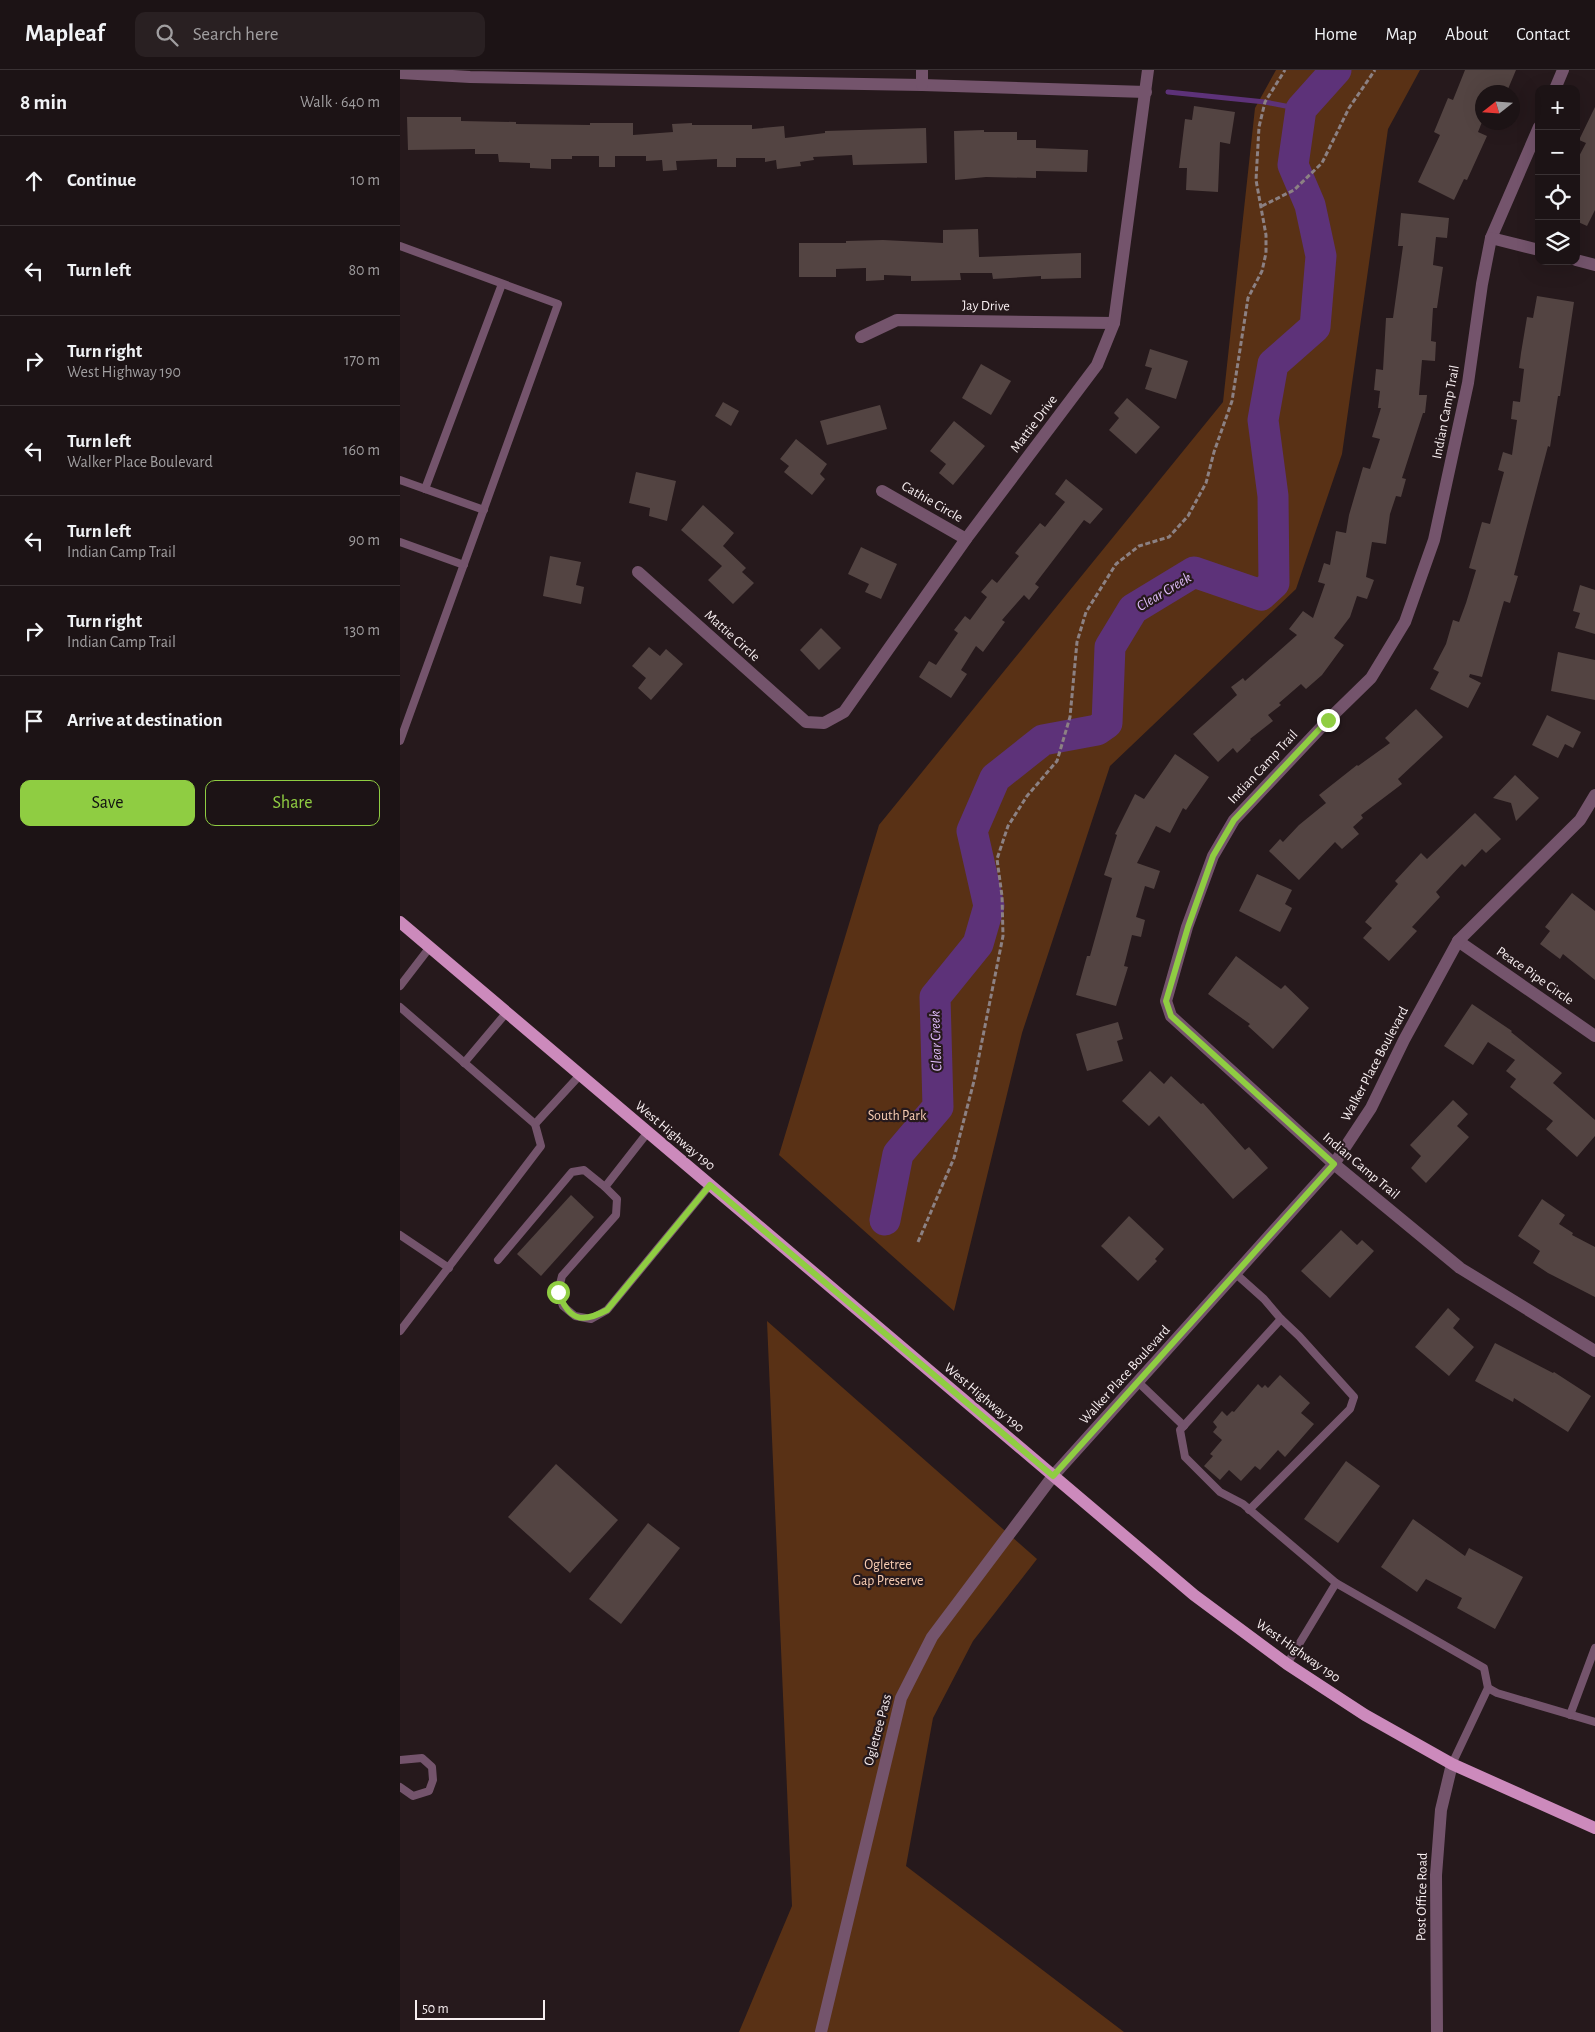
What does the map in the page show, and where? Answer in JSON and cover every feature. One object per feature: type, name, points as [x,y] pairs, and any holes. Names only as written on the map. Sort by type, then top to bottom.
[{"type":"main road","name":"West Highway 190","points":[[400,922],[1194,1595],[1287,1664],[1365,1715],[1452,1764],[1595,1828]]},
{"type":"street","points":[[922,70],[922,85]]},
{"type":"street","name":"Mattie Drive","points":[[806,722],[824,723],[844,712],[966,539],[1098,365],[1114,322],[1148,70]]},
{"type":"street","points":[[1557,85],[1563,70]]},
{"type":"street","points":[[400,73],[470,73],[1146,92]]},
{"type":"street","name":"Indian Camp Trail","points":[[1538,130],[1492,238],[1482,284],[1468,383],[1434,540],[1405,622],[1371,678],[1328,720],[1234,820],[1213,856],[1188,927],[1166,1001],[1171,1016],[1334,1164],[1460,1268],[1595,1351]]},
{"type":"street","points":[[1492,238],[1535,249]]},
{"type":"street","points":[[1580,261],[1595,265]]},
{"type":"street","name":"Jay Drive","points":[[861,337],[897,320],[1114,322]]},
{"type":"street","name":"Cathie Circle","points":[[882,491],[966,539]]},
{"type":"street","name":"Mattie Circle","points":[[638,572],[806,722]]},
{"type":"street","name":"Walker Place Boulevard","points":[[1053,1476],[1334,1164],[1371,1108],[1404,1040],[1458,941],[1580,820],[1595,795]]},
{"type":"street","name":"Peace Pipe Circle","points":[[1458,941],[1595,1036]]},
{"type":"street","name":"Ogletree Pass","points":[[822,2032],[901,1698],[932,1637],[1053,1476]]},
{"type":"street","name":"Post Office Road","points":[[1437,2032],[1436,1875],[1441,1810],[1452,1764]]},
{"type":"lane","points":[[400,246],[558,304],[400,742]]},
{"type":"lane","points":[[425,489],[502,284]]},
{"type":"lane","points":[[400,480],[484,510]]},
{"type":"lane","points":[[400,542],[464,565]]},
{"type":"lane","points":[[400,986],[430,947]]},
{"type":"lane","points":[[400,1007],[535,1124],[541,1146],[400,1332]]},
{"type":"lane","points":[[464,1063],[506,1012]]},
{"type":"lane","points":[[535,1124],[580,1075]]},
{"type":"lane","points":[[605,1187],[648,1132]]},
{"type":"lane","points":[[498,1260],[572,1172],[584,1170],[617,1199],[616,1215],[562,1276],[558,1292],[563,1306],[575,1316],[591,1319],[607,1310],[710,1185]]},
{"type":"lane","points":[[400,1235],[449,1268]]},
{"type":"lane","points":[[1236,1274],[1264,1299],[1354,1397],[1350,1408],[1249,1510]]},
{"type":"lane","points":[[1281,1319],[1180,1430],[1185,1457],[1220,1492],[1243,1504],[1336,1583],[1484,1668],[1488,1688],[1452,1764]]},
{"type":"lane","points":[[1138,1382],[1184,1426]]},
{"type":"lane","points":[[1287,1664],[1336,1583]]},
{"type":"lane","points":[[1570,1715],[1595,1648]]},
{"type":"lane","points":[[1488,1688],[1497,1693],[1595,1722]]},
{"type":"lane","points":[[400,1760],[422,1758],[432,1767],[433,1780],[429,1791],[413,1796],[400,1787]]},
{"type":"path","points":[[918,1242],[954,1158],[976,1073],[1003,936],[1002,896],[997,859],[1008,826],[1027,796],[1057,761],[1068,724],[1075,678],[1077,642],[1086,612],[1116,564],[1139,546],[1169,536],[1188,516],[1206,483],[1214,452],[1232,402],[1248,298],[1262,271],[1266,253],[1266,235],[1256,180],[1259,127],[1265,102],[1285,70]]},
{"type":"path","points":[[1262,206],[1294,190],[1322,163],[1349,108],[1375,70]]},
{"type":"green space","name":"South Park","points":[[1276,70],[1420,70],[1388,129],[1342,454],[1296,589],[1110,766],[1022,1033],[954,1311],[779,1155],[879,825],[1223,402],[1255,108]]},
{"type":"green space","name":"Ogletree Gap Preserve","points":[[767,1321],[1037,1559],[973,1641],[933,1718],[906,1866],[1124,2032],[739,2032],[792,1906]]},
{"type":"building","points":[[1465,70],[1516,70],[1510,85],[1475,85],[1475,130],[1479,130],[1478,132],[1487,136],[1467,180],[1464,179],[1454,200],[1418,182],[1440,135],[1434,132],[1448,98],[1453,100]]},
{"type":"building","points":[[1194,106],[1235,112],[1230,144],[1220,142],[1218,192],[1186,190],[1187,168],[1179,168],[1185,119],[1192,120]]},
{"type":"building","points":[[1595,107],[1595,210],[1587,226],[1580,223],[1580,154],[1586,143],[1580,140]]},
{"type":"building","points":[[407,117],[461,117],[461,121],[516,122],[516,124],[590,125],[590,123],[633,123],[633,135],[673,132],[672,124],[692,123],[692,125],[752,125],[752,129],[784,126],[785,138],[825,133],[825,131],[926,128],[927,163],[853,165],[852,155],[813,157],[814,160],[800,162],[801,166],[777,169],[776,160],[765,162],[765,158],[736,158],[736,167],[717,167],[717,159],[676,161],[677,170],[663,171],[662,160],[646,161],[646,156],[615,156],[615,167],[599,167],[599,156],[572,156],[572,159],[551,159],[551,169],[530,168],[530,163],[499,162],[498,154],[475,154],[475,149],[408,150]]},
{"type":"building","points":[[984,130],[984,132],[1017,132],[1017,140],[1036,140],[1036,148],[1088,150],[1087,172],[1036,171],[1036,178],[986,177],[955,180],[954,131]]},
{"type":"building","points":[[1401,213],[1449,218],[1447,238],[1436,237],[1433,265],[1443,267],[1437,308],[1433,308],[1431,341],[1436,342],[1435,361],[1422,360],[1419,395],[1427,395],[1425,413],[1423,413],[1402,478],[1406,479],[1401,497],[1396,496],[1390,514],[1386,544],[1372,542],[1366,577],[1374,580],[1367,599],[1357,596],[1350,617],[1334,638],[1344,645],[1322,675],[1306,689],[1301,684],[1279,703],[1281,705],[1268,715],[1273,721],[1250,739],[1237,753],[1233,748],[1218,762],[1193,734],[1237,695],[1231,687],[1243,678],[1245,681],[1297,635],[1289,629],[1303,611],[1313,618],[1325,584],[1318,582],[1324,563],[1330,565],[1336,531],[1346,533],[1349,515],[1363,467],[1370,469],[1380,439],[1372,437],[1381,408],[1378,408],[1380,391],[1374,390],[1376,369],[1383,370],[1386,318],[1393,318],[1403,246],[1398,246]]},
{"type":"building","points":[[978,229],[979,257],[1081,253],[1081,278],[1041,279],[1041,276],[993,279],[992,273],[960,273],[961,280],[911,281],[911,276],[884,275],[884,280],[866,281],[866,268],[836,269],[836,277],[799,277],[799,243],[846,243],[846,241],[883,240],[943,243],[943,230]]},
{"type":"building","points":[[1537,296],[1574,302],[1560,396],[1558,396],[1550,447],[1548,446],[1514,575],[1518,576],[1510,603],[1504,601],[1482,677],[1470,674],[1469,677],[1481,683],[1468,708],[1430,689],[1439,672],[1433,669],[1446,644],[1453,620],[1459,622],[1466,603],[1476,570],[1469,568],[1482,522],[1490,524],[1504,472],[1498,470],[1503,452],[1512,455],[1517,420],[1511,419],[1513,401],[1520,402],[1524,369],[1519,368],[1521,353],[1527,317],[1533,318]]},
{"type":"building","points":[[1150,349],[1188,361],[1176,399],[1145,389],[1152,368],[1145,366]]},
{"type":"building","points":[[981,364],[1011,381],[991,415],[962,398]]},
{"type":"building","points":[[1127,398],[1160,427],[1136,454],[1109,430],[1119,418],[1114,413]]},
{"type":"building","points":[[723,402],[739,411],[731,426],[715,416]]},
{"type":"building","points":[[880,405],[887,429],[827,445],[820,421]]},
{"type":"building","points":[[954,421],[985,446],[953,485],[939,473],[946,464],[930,451]]},
{"type":"building","points":[[796,439],[827,464],[820,474],[825,479],[812,495],[784,472],[789,466],[780,459]]},
{"type":"building","points":[[636,472],[676,481],[667,521],[649,516],[650,508],[629,503]]},
{"type":"building","points":[[1066,479],[1103,509],[1090,524],[1084,520],[1035,584],[1039,587],[1029,600],[1024,595],[1002,620],[1005,622],[983,652],[976,646],[961,670],[967,674],[951,698],[919,677],[929,661],[936,665],[958,633],[954,630],[965,616],[970,620],[987,597],[981,592],[992,579],[997,583],[1019,556],[1015,553],[1040,523],[1045,527],[1065,502],[1055,494]]},
{"type":"building","points":[[703,505],[734,533],[723,546],[746,568],[742,572],[754,583],[733,604],[708,580],[722,566],[681,530]]},
{"type":"building","points":[[861,547],[897,564],[881,599],[865,592],[869,584],[848,574]]},
{"type":"building","points":[[550,556],[581,562],[576,585],[584,587],[581,604],[543,596]]},
{"type":"building","points":[[1580,585],[1595,590],[1595,634],[1575,628],[1580,613],[1573,611]]},
{"type":"building","points":[[821,628],[841,648],[819,670],[800,650]]},
{"type":"building","points":[[649,647],[660,656],[666,649],[683,664],[651,700],[638,688],[646,678],[632,666]]},
{"type":"building","points":[[1558,652],[1595,660],[1595,700],[1551,691]]},
{"type":"building","points":[[1416,709],[1443,737],[1398,779],[1402,784],[1361,815],[1363,818],[1353,827],[1359,834],[1342,849],[1335,842],[1299,880],[1269,851],[1280,839],[1283,842],[1299,825],[1326,803],[1319,795],[1357,765],[1390,743],[1385,738]]},
{"type":"building","points":[[1547,715],[1581,732],[1573,748],[1565,744],[1558,758],[1532,745]]},
{"type":"building","points":[[1175,754],[1209,777],[1186,810],[1183,808],[1170,833],[1156,826],[1137,863],[1160,871],[1154,889],[1145,886],[1136,917],[1145,920],[1141,937],[1132,935],[1124,966],[1128,967],[1116,1006],[1076,995],[1087,956],[1090,956],[1112,878],[1104,875],[1117,835],[1115,834],[1135,794],[1144,799]]},
{"type":"building","points":[[1515,775],[1539,798],[1516,821],[1511,803],[1493,798]]},
{"type":"building","points":[[1475,813],[1501,839],[1486,853],[1482,849],[1465,867],[1462,864],[1436,892],[1440,897],[1412,927],[1417,931],[1389,961],[1363,938],[1372,928],[1365,922],[1398,884],[1395,881],[1421,853],[1427,859]]},
{"type":"building","points":[[1257,874],[1292,890],[1285,904],[1292,908],[1280,932],[1239,911]]},
{"type":"building","points":[[1572,893],[1595,911],[1595,980],[1563,954],[1560,959],[1540,944],[1550,931],[1545,927]]},
{"type":"building","points":[[1236,956],[1281,989],[1285,985],[1309,1008],[1273,1049],[1248,1026],[1250,1024],[1208,994]]},
{"type":"building","points":[[1472,1004],[1512,1031],[1562,1073],[1553,1083],[1595,1120],[1595,1136],[1577,1157],[1546,1129],[1553,1121],[1510,1087],[1516,1079],[1506,1071],[1515,1060],[1488,1042],[1473,1065],[1444,1046]]},
{"type":"building","points":[[1118,1022],[1123,1039],[1117,1041],[1123,1061],[1087,1071],[1076,1034]]},
{"type":"building","points":[[1150,1071],[1164,1084],[1171,1076],[1201,1104],[1203,1103],[1245,1150],[1249,1147],[1268,1168],[1233,1199],[1159,1116],[1149,1126],[1122,1101]]},
{"type":"building","points":[[1453,1100],[1468,1114],[1457,1126],[1469,1137],[1426,1183],[1411,1168],[1421,1156],[1410,1145]]},
{"type":"building","points":[[571,1195],[594,1217],[541,1276],[517,1254]]},
{"type":"building","points":[[1542,1199],[1565,1215],[1559,1224],[1573,1233],[1572,1235],[1595,1247],[1595,1297],[1548,1273],[1533,1263],[1540,1251],[1518,1236]]},
{"type":"building","points":[[1129,1216],[1164,1249],[1155,1259],[1157,1261],[1138,1281],[1101,1246]]},
{"type":"building","points":[[1341,1230],[1357,1245],[1362,1240],[1374,1251],[1330,1298],[1301,1271]]},
{"type":"building","points":[[1448,1308],[1460,1319],[1453,1328],[1474,1347],[1449,1376],[1415,1347]]},
{"type":"building","points":[[1495,1343],[1554,1372],[1591,1396],[1568,1432],[1514,1398],[1513,1402],[1475,1381]]},
{"type":"building","points":[[1280,1375],[1310,1403],[1301,1413],[1314,1424],[1285,1457],[1278,1450],[1260,1470],[1255,1466],[1241,1481],[1229,1470],[1220,1480],[1204,1466],[1213,1456],[1210,1454],[1222,1440],[1213,1432],[1217,1427],[1213,1422],[1222,1411],[1227,1416],[1232,1411],[1234,1412],[1258,1384],[1262,1388],[1265,1385],[1268,1388]]},
{"type":"building","points":[[1346,1461],[1380,1486],[1338,1543],[1304,1519]]},
{"type":"building","points":[[556,1464],[618,1520],[570,1573],[508,1517]]},
{"type":"building","points":[[1413,1519],[1465,1556],[1469,1548],[1523,1577],[1495,1629],[1457,1608],[1462,1598],[1426,1579],[1417,1592],[1381,1567]]},
{"type":"building","points":[[648,1523],[680,1548],[621,1624],[589,1599]]},
{"type":"waterway","name":"Clear Creek","points":[[885,1220],[898,1154],[938,1107],[935,997],[978,944],[989,906],[972,831],[995,778],[1043,740],[1097,730],[1107,723],[1110,647],[1133,609],[1194,572],[1261,595],[1274,583],[1273,496],[1263,420],[1273,364],[1315,327],[1321,256],[1310,205],[1293,165],[1301,109],[1336,70]]},
{"type":"waterway","points":[[1168,92],[1265,102],[1301,109]]},
{"type":"route","points":[[558,1292],[563,1306],[575,1316],[591,1319],[607,1310],[710,1185],[1053,1476],[1334,1164],[1171,1016],[1166,1001],[1188,927],[1213,856],[1234,820],[1328,720]]}]
